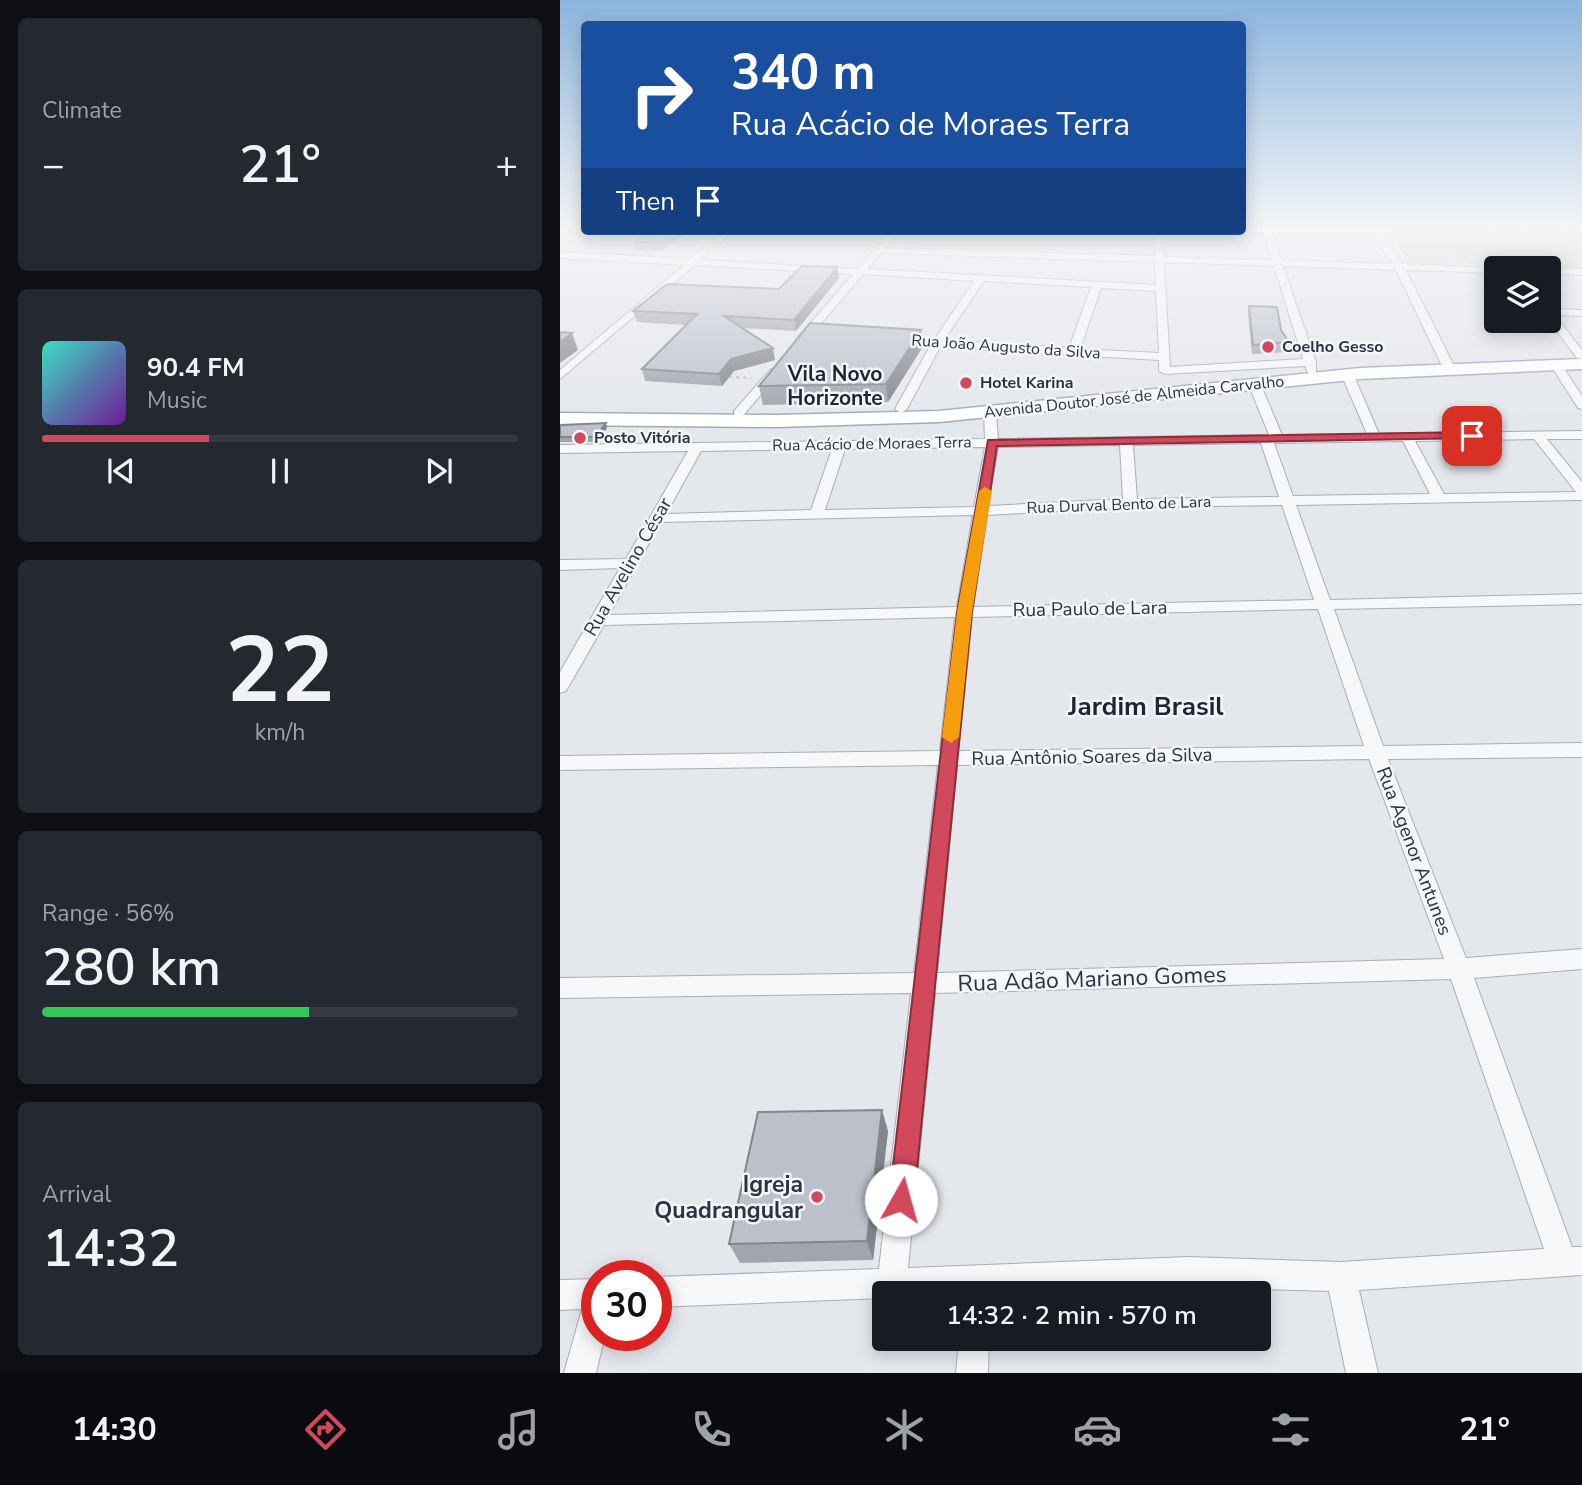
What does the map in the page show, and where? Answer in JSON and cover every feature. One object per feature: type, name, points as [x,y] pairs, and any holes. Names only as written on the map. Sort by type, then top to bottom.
[{"type":"main road","name":"Avenida Doutor José de Almeida Carvalho","points":[[560,409],[738,414],[901,409],[992,403],[1311,366],[1582,356]]},
{"type":"main road","name":"Avenida Doutor José de Almeida Carvalho","points":[[560,419],[784,423],[990,413],[1254,383],[1348,376],[1446,363],[1582,364]]},
{"type":"street","points":[[560,376],[657,293]]},
{"type":"street","points":[[738,414],[841,293]]},
{"type":"street","points":[[901,409],[937,343],[971,293]]},
{"type":"street","points":[[1073,352],[1094,293]]},
{"type":"street","points":[[1160,293],[1165,370],[1311,366],[1287,293]]},
{"type":"street","points":[[1412,293],[1446,363]]},
{"type":"street","points":[[1561,313],[1582,313]]},
{"type":"street","points":[[1561,329],[1582,356]]},
{"type":"street","points":[[806,335],[819,336]]},
{"type":"street","name":"Rua João Augusto da Silva","points":[[888,340],[1164,357]]},
{"type":"street","points":[[1556,364],[1582,405]]},
{"type":"street","points":[[1348,376],[1374,437]]},
{"type":"street","name":"Rua Agenor Antunes","points":[[1254,383],[1289,501],[1376,753],[1573,1261]]},
{"type":"street","points":[[892,1281],[964,612],[983,511],[992,443],[990,413]]},
{"type":"street","points":[[776,446],[784,423]]},
{"type":"street","points":[[1537,435],[1582,494]]},
{"type":"street","name":"Rua Acácio de Moraes Terra","points":[[560,449],[1537,435],[1582,437]]},
{"type":"street","points":[[1407,437],[1439,498]]},
{"type":"street","points":[[1126,441],[1130,503]]},
{"type":"street","points":[[816,515],[840,445]]},
{"type":"street","name":"Rua Avelino César","points":[[560,687],[697,447]]},
{"type":"street","name":"Rua Durval Bento de Lara","points":[[656,518],[983,511],[1130,503],[1582,494]]},
{"type":"street","points":[[560,565],[629,563]]},
{"type":"street","name":"Rua Paulo de Lara","points":[[598,620],[1582,599]]},
{"type":"street","name":"Rua Antônio Soares da Silva","points":[[560,763],[1582,750]]},
{"type":"street","name":"Rua Adão Mariano Gomes","points":[[560,988],[926,983],[1459,969],[1582,959]]},
{"type":"street","points":[[1061,1281],[1188,1272],[1340,1277],[1573,1261]]},
{"type":"street","points":[[1340,1277],[1362,1373]]},
{"type":"street","points":[[672,1291],[872,1283]]},
{"type":"street","points":[[560,1295],[581,1294]]},
{"type":"street","points":[[580,1373],[586,1351]]},
{"type":"street","points":[[972,1373],[973,1351]]},
{"type":"building","points":[[656,293],[816,293],[794,320],[724,316],[773,348],[731,359],[719,374],[642,369],[697,314],[633,311]]},
{"type":"building","points":[[1249,306],[1277,307],[1281,330],[1289,342],[1253,345]]},
{"type":"building","points":[[810,323],[921,330],[886,384],[759,386]]},
{"type":"building","points":[[560,332],[572,333],[560,342]]},
{"type":"building","points":[[606,423],[595,437],[560,437],[561,425]]},
{"type":"building","name":"Igreja Quadrangular","points":[[882,1110],[867,1241],[729,1244],[758,1112]]},
{"type":"slow traffic","points":[[951,737],[964,612],[985,491]]},
{"type":"place","name":"Coelho Gesso","points":[[1268,347]]},
{"type":"place","name":"Hotel Karina","points":[[966,383]]},
{"type":"place","name":"Posto Vitória","points":[[580,438]]},
{"type":"place","name":"Igreja Quadrangular","points":[[817,1197]]},
{"type":"district","name":"Vila Novo Horizonte","points":[[835,386]]},
{"type":"district","name":"Jardim Brasil","points":[[1146,706]]},
{"type":"route","points":[[901,1200],[964,612],[983,511],[992,443],[1472,436]]}]
